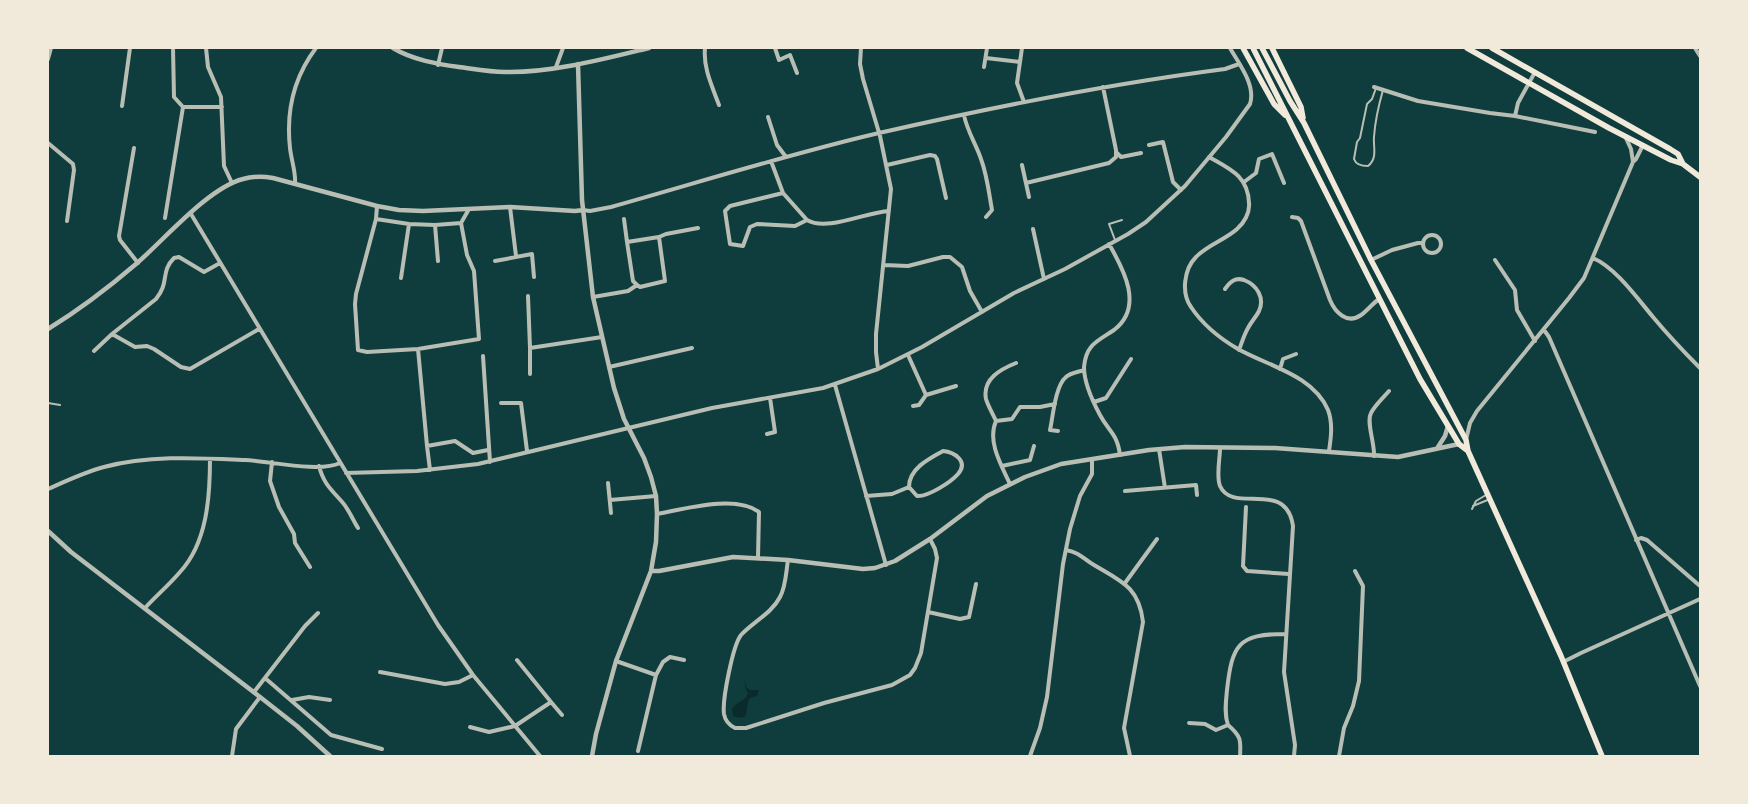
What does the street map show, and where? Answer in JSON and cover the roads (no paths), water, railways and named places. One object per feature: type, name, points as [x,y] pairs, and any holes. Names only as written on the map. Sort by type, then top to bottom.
[{"type":"main road","points":[[1243,48],[1274,104],[1288,119]]},
{"type":"main road","points":[[1252,48],[1420,380],[1458,444],[1468,451]]},
{"type":"main road","points":[[1262,48],[1304,123],[1371,260],[1466,440],[1468,451],[1564,662],[1602,756]]},
{"type":"main road","points":[[1272,48],[1301,107],[1304,123]]},
{"type":"main road","points":[[1466,48],[1625,136],[1671,160],[1684,164]]},
{"type":"main road","points":[[1492,48],[1678,154],[1684,164],[1700,177]]},
{"type":"street","points":[[48,59],[52,48]]},
{"type":"street","points":[[122,106],[130,48]]},
{"type":"street","points":[[172,48],[174,97],[183,107],[222,107]]},
{"type":"street","points":[[206,48],[208,67],[221,97],[224,166],[232,183]]},
{"type":"street","points":[[295,183],[289,134],[292,98],[299,77],[316,48]]},
{"type":"street","points":[[393,48],[402,53],[438,64],[504,72],[578,64],[632,50],[649,48]]},
{"type":"street","points":[[438,64],[442,48]]},
{"type":"street","points":[[556,67],[563,48]]},
{"type":"street","points":[[705,48],[704,58],[707,74],[719,105]]},
{"type":"street","points":[[775,48],[779,60],[790,55],[797,73]]},
{"type":"street","points":[[860,48],[862,72],[887,165],[891,189],[876,334],[878,369]]},
{"type":"street","points":[[984,67],[987,48]]},
{"type":"street","points":[[1022,48],[1017,83],[1024,102]]},
{"type":"street","points":[[346,473],[430,470],[490,462],[527,451],[712,408],[836,385],[908,355],[1014,293],[1065,269],[1115,241],[1146,222],[1181,190],[1250,104],[1252,98],[1250,87],[1230,48]]},
{"type":"street","points":[[1695,48],[1700,56]]},
{"type":"street","points":[[986,58],[1020,62]]},
{"type":"street","points":[[578,64],[583,210],[593,297],[624,419],[644,458],[656,496],[657,514],[656,542],[651,571],[616,661],[598,726],[592,756]]},
{"type":"street","points":[[48,329],[73,313],[138,263],[210,196],[241,179],[263,176],[377,206],[412,211],[510,207],[590,211],[612,207],[771,161],[879,133],[1024,102],[1225,69],[1239,64]]},
{"type":"street","points":[[1515,116],[1518,103],[1535,72]]},
{"type":"street","points":[[1375,87],[1418,101],[1515,116],[1595,132]]},
{"type":"street","points":[[1026,183],[1109,163],[1116,156],[1103,88]]},
{"type":"street","points":[[165,218],[183,107]]},
{"type":"street","points":[[964,115],[966,126],[982,160],[992,210],[986,217]]},
{"type":"street","points":[[768,117],[777,145],[786,157]]},
{"type":"street","points":[[1625,136],[1632,149],[1633,162]]},
{"type":"street","points":[[1149,146],[1163,142],[1173,182],[1181,190]]},
{"type":"street","points":[[48,143],[73,164],[74,170],[67,221]]},
{"type":"street","points":[[1466,440],[1470,423],[1477,411],[1579,285],[1593,258],[1633,162],[1643,145]]},
{"type":"street","points":[[134,148],[119,236],[138,263]]},
{"type":"street","points":[[1116,153],[1121,157],[1141,153]]},
{"type":"street","points":[[887,165],[930,154],[935,156],[946,198]]},
{"type":"street","points":[[1244,182],[1256,173],[1259,159],[1272,154],[1284,183]]},
{"type":"street","points":[[1209,157],[1233,171],[1244,182],[1249,191],[1250,207],[1246,219],[1236,230],[1196,256],[1190,265],[1186,278],[1186,298],[1194,312],[1215,334],[1239,350],[1308,385],[1321,398],[1327,409],[1330,421],[1329,451]]},
{"type":"street","points":[[771,161],[783,193],[807,220],[823,224],[882,211],[890,211]]},
{"type":"street","points":[[1022,165],[1029,197]]},
{"type":"street","points":[[783,193],[730,206],[726,211],[730,244],[743,246],[750,227],[757,224],[795,226],[807,220]]},
{"type":"street","points":[[377,206],[376,219],[355,304],[358,350],[367,352],[418,349],[479,339],[474,271],[467,254],[461,223],[469,208]]},
{"type":"street","points":[[510,207],[516,256]]},
{"type":"street","points":[[191,214],[438,625],[474,675],[540,756]]},
{"type":"street","points":[[1292,217],[1298,218],[1301,221],[1334,310],[1346,318],[1358,316],[1379,299]]},
{"type":"street","points":[[376,219],[410,224],[461,223]]},
{"type":"street","points":[[624,219],[633,281],[640,287],[665,281],[659,237]]},
{"type":"street","points":[[400,278],[410,224]]},
{"type":"street","points":[[435,225],[438,261]]},
{"type":"street","points":[[627,242],[698,228]]},
{"type":"street","points":[[1033,229],[1044,279]]},
{"type":"street","points":[[1430,235],[1438,238],[1441,243],[1438,251],[1433,253],[1426,250],[1422,244],[1425,238],[1430,235]]},
{"type":"street","points":[[1371,260],[1392,250],[1418,243],[1422,244]]},
{"type":"street","points":[[1109,244],[1124,274],[1129,291],[1130,307],[1122,323],[1096,340],[1089,351],[1084,370],[1100,416],[1117,438],[1120,455]]},
{"type":"street","points":[[495,261],[532,254],[534,277]]},
{"type":"street","points":[[94,351],[162,293],[165,286],[167,267],[174,258],[179,257],[204,272],[220,263]]},
{"type":"street","points":[[884,265],[908,266],[950,257],[962,267],[970,291],[982,312]]},
{"type":"street","points":[[1593,258],[1613,272],[1700,368]]},
{"type":"street","points":[[1495,260],[1515,290],[1516,310],[1535,341]]},
{"type":"street","points":[[1225,289],[1232,281],[1240,279],[1252,284],[1258,289],[1260,295],[1261,302],[1258,313],[1248,326],[1239,350]]},
{"type":"street","points":[[593,297],[628,291],[637,285]]},
{"type":"street","points":[[528,296],[530,374]]},
{"type":"street","points":[[112,334],[135,347],[147,346],[154,349],[180,367],[190,369],[259,329]]},
{"type":"street","points":[[1544,330],[1550,337],[1700,686]]},
{"type":"street","points":[[530,348],[602,338]]},
{"type":"street","points":[[609,366],[692,348]]},
{"type":"street","points":[[418,349],[430,470]]},
{"type":"street","points":[[1280,370],[1283,359],[1296,354]]},
{"type":"street","points":[[908,355],[926,394]]},
{"type":"street","points":[[483,356],[490,462]]},
{"type":"street","points":[[1094,402],[1106,398],[1131,359]]},
{"type":"street","points":[[996,421],[986,398],[989,382],[1001,369],[1016,363]]},
{"type":"street","points":[[1058,432],[1050,430],[1061,383],[1065,377],[1084,370]]},
{"type":"street","points":[[836,385],[886,565]]},
{"type":"street","points":[[914,406],[919,404],[926,394],[956,386]]},
{"type":"street","points":[[1374,456],[1374,442],[1369,418],[1371,412],[1389,391]]},
{"type":"street","points":[[768,434],[774,432],[770,398]]},
{"type":"street","points":[[501,403],[521,403],[527,451]]},
{"type":"street","points":[[996,421],[1012,419],[1020,407],[1040,407],[1055,404]]},
{"type":"street","points":[[996,421],[992,429],[992,439],[1010,484]]},
{"type":"street","points":[[1438,447],[1445,436],[1448,426]]},
{"type":"street","points":[[427,446],[455,441],[473,453],[488,450]]},
{"type":"street","points":[[651,571],[728,557],[758,557],[863,569],[886,565],[930,539],[987,496],[1010,484],[1039,471],[1061,464],[1092,459],[1185,447],[1329,451],[1398,457],[1458,444]]},
{"type":"street","points":[[1002,466],[1030,460],[1034,446]]},
{"type":"street","points":[[1220,448],[1219,484],[1225,493],[1232,497],[1276,501],[1290,513],[1293,526],[1284,672],[1295,745],[1294,756]]},
{"type":"street","points":[[1159,449],[1165,488]]},
{"type":"street","points":[[943,451],[949,452],[960,458],[960,472],[930,494],[918,496],[908,487],[909,480],[914,471],[937,454],[943,451]]},
{"type":"street","points":[[48,489],[90,472],[123,463],[165,459],[210,459],[319,466],[340,463]]},
{"type":"street","points":[[144,608],[180,572],[198,544],[206,512],[210,459]]},
{"type":"street","points":[[1030,756],[1040,728],[1047,697],[1070,528],[1076,506],[1092,474],[1092,459]]},
{"type":"street","points":[[272,462],[270,481],[279,507],[294,534],[295,543],[310,567]]},
{"type":"street","points":[[319,466],[322,476],[332,492],[344,504],[358,528]]},
{"type":"street","points":[[608,483],[612,513]]},
{"type":"street","points":[[1125,491],[1196,485],[1197,495]]},
{"type":"street","points":[[866,496],[892,494],[908,487]]},
{"type":"street","points":[[610,500],[656,496]]},
{"type":"street","points":[[657,514],[719,504],[737,504],[754,508],[759,512],[758,557]]},
{"type":"street","points":[[1246,507],[1243,566],[1247,571],[1289,574]]},
{"type":"street","points":[[48,531],[71,552],[254,692],[330,756]]},
{"type":"street","points":[[1636,540],[1641,538],[1647,540],[1700,586]]},
{"type":"street","points":[[788,560],[785,584],[777,602],[741,636],[736,646],[726,694],[724,715],[727,722],[735,728],[746,728],[810,707],[883,688],[902,681],[910,675],[921,653],[938,558],[930,539]]},
{"type":"street","points":[[1125,583],[1157,539]]},
{"type":"street","points":[[1066,550],[1079,553],[1092,564],[1125,583],[1138,600],[1142,622],[1124,728],[1130,756]]},
{"type":"street","points":[[1339,756],[1344,728],[1354,706],[1359,681],[1363,586],[1355,571]]},
{"type":"street","points":[[928,612],[960,619],[970,617],[976,584]]},
{"type":"street","points":[[1564,662],[1700,599]]},
{"type":"street","points":[[254,692],[305,626],[318,613]]},
{"type":"street","points":[[1240,756],[1241,743],[1239,736],[1228,725],[1226,714],[1230,666],[1240,645],[1251,637],[1266,634],[1285,634]]},
{"type":"street","points":[[638,750],[656,675],[663,662],[670,657],[684,660]]},
{"type":"street","points":[[517,660],[562,715]]},
{"type":"street","points":[[616,661],[656,675]]},
{"type":"street","points":[[380,672],[445,684],[459,682],[474,675]]},
{"type":"street","points":[[265,678],[336,737],[382,749]]},
{"type":"street","points":[[292,700],[310,696],[330,700]]},
{"type":"street","points":[[232,756],[236,730],[260,697]]},
{"type":"street","points":[[470,727],[489,732],[515,726],[551,702]]},
{"type":"street","points":[[1189,723],[1205,724],[1216,730],[1228,725]]},
{"type":"lane","points":[[1375,87],[1372,99],[1367,104],[1360,138],[1357,142],[1354,159],[1360,165],[1368,166],[1373,161],[1376,146],[1374,137],[1383,90]]},
{"type":"lane","points":[[1115,241],[1110,224],[1122,220]]},
{"type":"lane","points":[[48,403],[60,405]]},
{"type":"lane","points":[[1489,497],[1473,507],[1476,501],[1489,497]]},
{"type":"water","points":[[744,679],[747,688],[759,690],[757,696],[750,698],[745,716],[739,718],[733,716],[732,709],[747,696],[748,693]]}]
